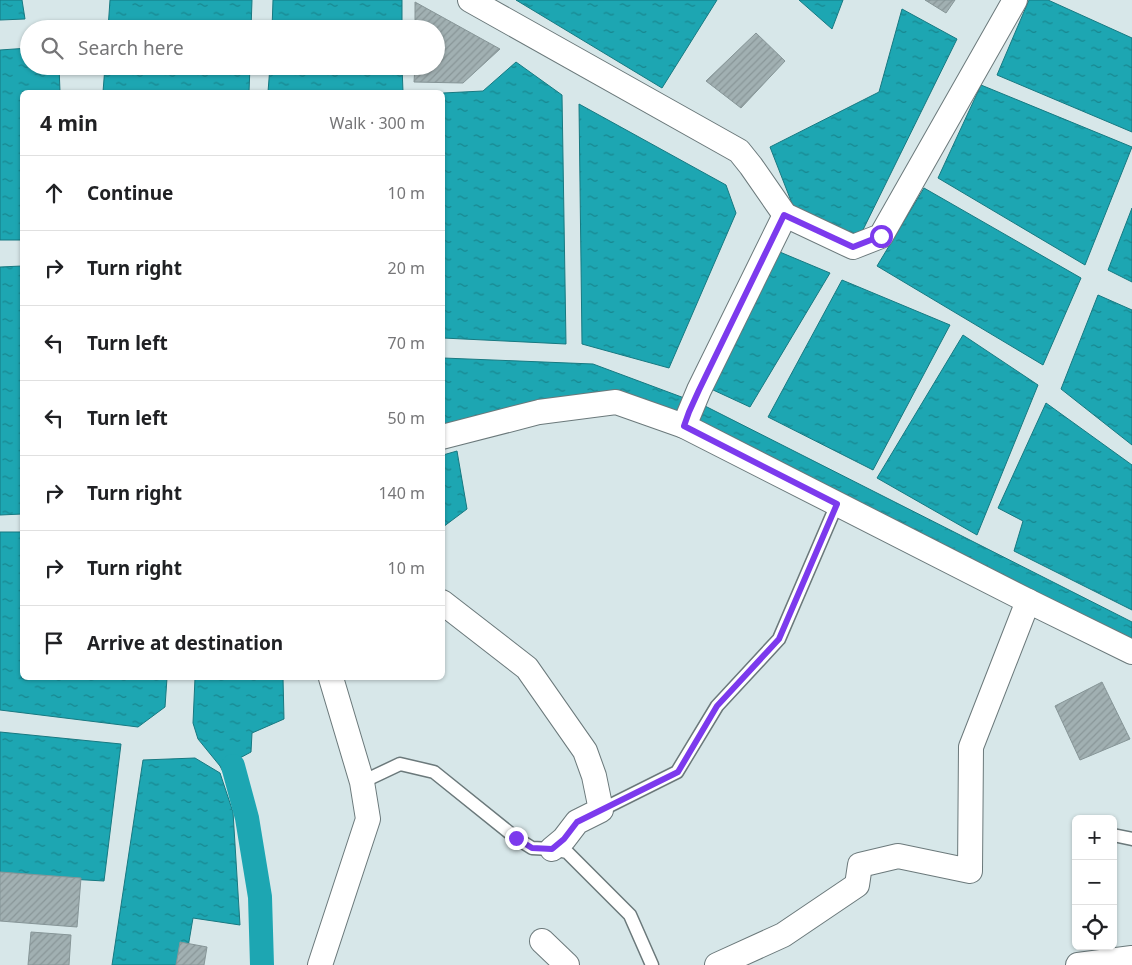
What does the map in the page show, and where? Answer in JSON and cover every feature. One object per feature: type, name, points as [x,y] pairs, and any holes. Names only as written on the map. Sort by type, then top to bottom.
[{"type":"street","points":[[470,0],[739,151],[784,215],[853,247],[881,236],[1015,0]]},
{"type":"street","points":[[687,419],[699,390],[784,215]]},
{"type":"street","points":[[445,436],[539,412],[616,402],[687,419],[837,504],[1132,652]]},
{"type":"street","points":[[717,965],[783,936],[833,903],[857,885],[860,865],[898,856],[970,871],[971,747],[1028,601]]},
{"type":"street","points":[[445,604],[527,668],[586,751],[594,776],[601,810],[577,822],[564,839],[552,849]]},
{"type":"street","points":[[320,965],[368,819],[362,782],[333,680]]},
{"type":"street","points":[[542,941],[566,965]]},
{"type":"street","points":[[1078,965],[1132,958]]},
{"type":"lane","points":[[601,810],[678,772],[717,706],[779,639],[837,504]]},
{"type":"lane","points":[[362,782],[400,764],[434,772],[516,838],[532,848],[567,852],[630,915],[652,965]]},
{"type":"lane","points":[[1117,836],[1132,839]]},
{"type":"water","points":[[0,0],[22,0],[25,19],[0,20]]},
{"type":"water","points":[[110,0],[252,0],[251,20],[109,20]]},
{"type":"water","points":[[273,0],[402,0],[402,20],[272,20]]},
{"type":"water","points":[[516,0],[717,0],[662,88]]},
{"type":"water","points":[[799,0],[843,0],[832,29]]},
{"type":"water","points":[[1029,0],[1048,0],[1132,38],[1132,132],[997,75]]},
{"type":"water","points":[[902,9],[957,39],[856,244],[793,206],[770,147],[879,92]]},
{"type":"water","points":[[20,49],[20,75],[59,75],[60,90],[20,90],[20,240],[0,240],[0,50]]},
{"type":"water","points":[[516,62],[562,95],[566,344],[445,338],[445,93],[483,91]]},
{"type":"water","points":[[104,75],[250,75],[249,90],[103,90]]},
{"type":"water","points":[[269,75],[402,75],[403,90],[268,90]]},
{"type":"water","points":[[981,85],[1132,147],[1085,265],[938,178]]},
{"type":"water","points":[[579,104],[726,185],[736,213],[669,368],[582,344]]},
{"type":"water","points":[[924,188],[1081,278],[1043,365],[877,266]]},
{"type":"water","points":[[1132,208],[1132,282],[1108,270]]},
{"type":"water","points":[[775,250],[830,273],[750,407],[711,389]]},
{"type":"water","points":[[20,266],[20,514],[0,515],[0,267]]},
{"type":"water","points":[[842,280],[950,325],[873,470],[768,417]]},
{"type":"water","points":[[1098,295],[1132,310],[1132,445],[1061,389]]},
{"type":"water","points":[[963,335],[1038,385],[977,535],[877,478]]},
{"type":"water","points":[[445,358],[593,364],[703,405],[1132,622],[1132,643],[648,404],[445,434]]},
{"type":"water","points":[[1046,403],[1132,465],[1132,610],[1014,551],[1023,521],[998,508]]},
{"type":"water","points":[[457,451],[467,509],[445,526],[445,454]]},
{"type":"water","points":[[0,532],[20,532],[20,680],[167,680],[165,707],[138,727],[0,710]]},
{"type":"water","points":[[195,680],[283,680],[284,719],[252,733],[251,752],[238,759],[247,797],[237,799],[220,766],[198,739],[193,723]]},
{"type":"water","points":[[0,732],[121,744],[104,881],[0,875]]},
{"type":"water","points":[[195,758],[220,773],[233,812],[240,925],[193,918],[185,965],[112,965],[143,760]]},
{"type":"building","points":[[925,0],[955,0],[946,13]]},
{"type":"building","points":[[415,2],[500,49],[463,83],[414,82],[414,75],[445,75],[445,20],[415,20]]},
{"type":"building","points":[[756,33],[785,61],[741,108],[706,81]]},
{"type":"building","points":[[1102,682],[1130,739],[1080,760],[1055,706]]},
{"type":"building","points":[[0,872],[81,878],[77,927],[0,921]]},
{"type":"building","points":[[31,932],[71,935],[69,965],[28,965]]},
{"type":"building","points":[[180,942],[207,947],[204,965],[176,965]]},
{"type":"waterway","points":[[233,766],[247,818],[260,897],[262,965]]},
{"type":"route","points":[[516,838],[532,848],[552,849],[564,839],[577,822],[678,772],[717,706],[779,639],[837,504],[684,426],[699,390],[784,215],[853,247],[881,236]]}]
